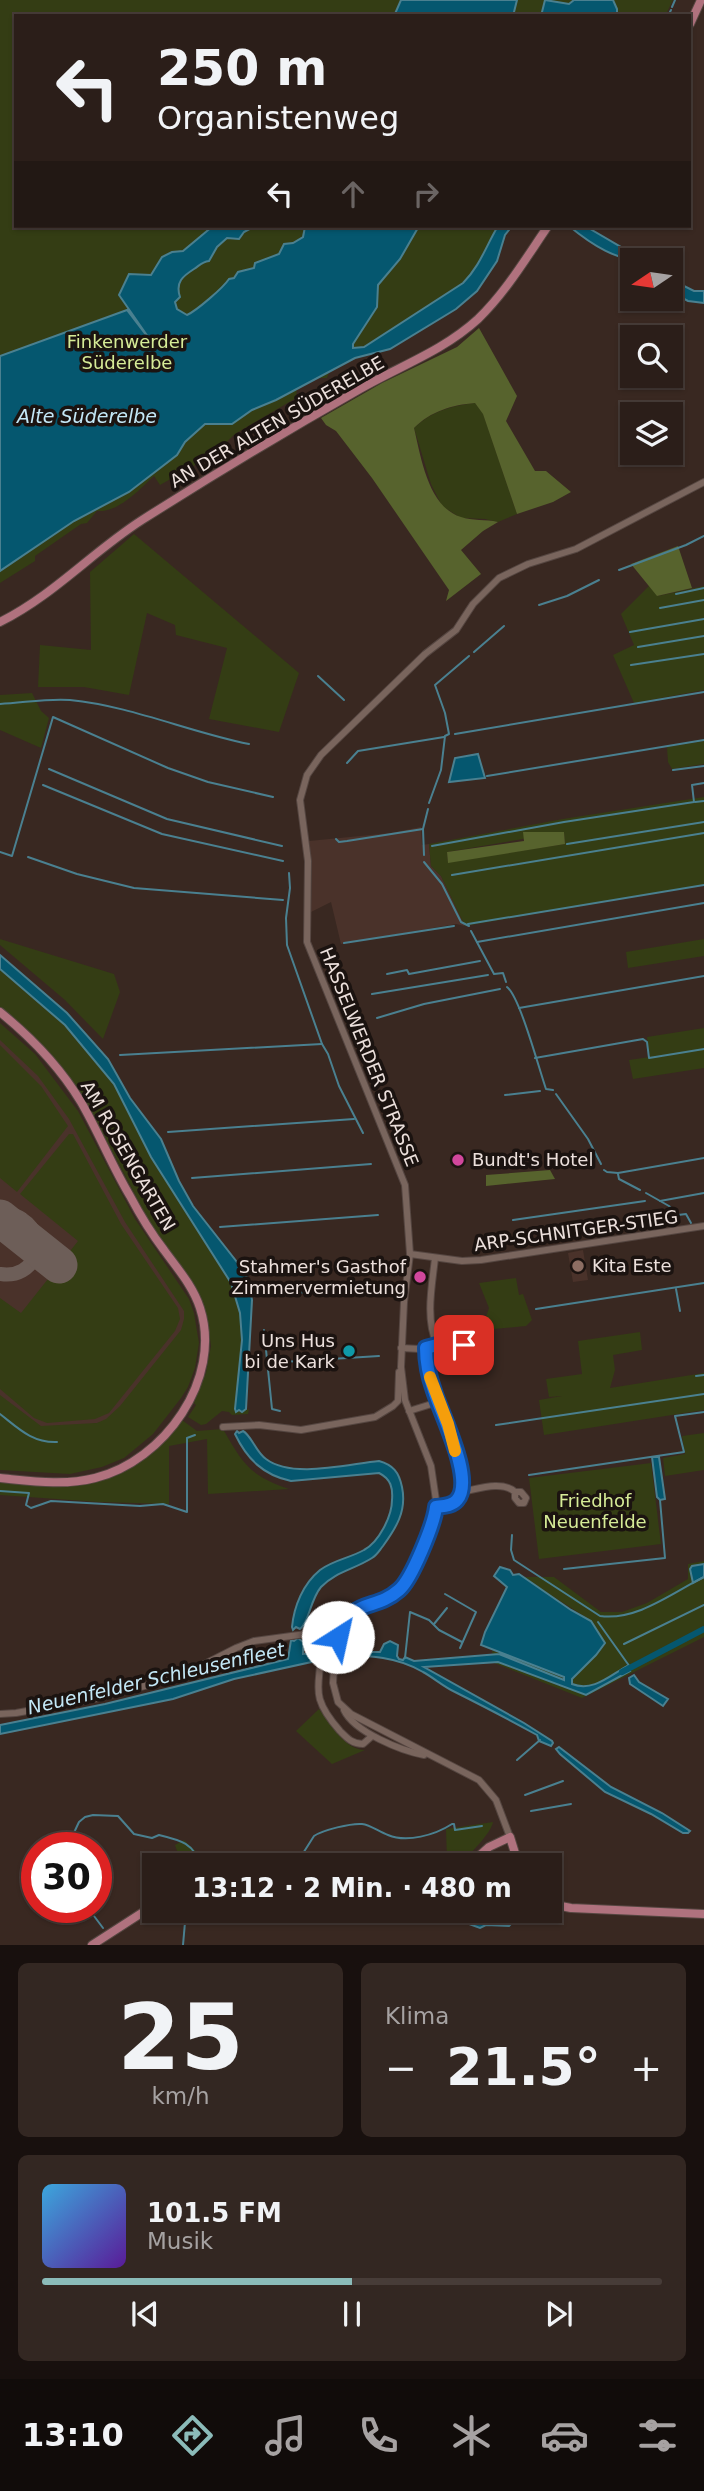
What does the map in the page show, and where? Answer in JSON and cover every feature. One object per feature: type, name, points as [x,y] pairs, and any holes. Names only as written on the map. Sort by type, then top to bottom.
[{"type":"main road","points":[[691,22],[701,0]]},
{"type":"main road","name":"AN DER ALTEN SÜDERELBE","points":[[0,622],[48,594],[102,549],[156,511],[340,400],[427,355],[464,331],[499,297],[547,228]]},
{"type":"main road","name":"AM ROSENGARTEN","points":[[0,1012],[41,1050],[80,1101],[135,1206],[193,1291],[204,1320],[206,1345],[202,1372],[189,1402],[157,1442],[136,1460],[107,1475],[80,1482],[0,1478]]},
{"type":"main road","points":[[483,1853],[494,1844],[510,1837],[515,1853]]},
{"type":"main road","points":[[562,1906],[704,1914]]},
{"type":"main road","points":[[92,1945],[142,1913]]},
{"type":"street","name":"HASSELWERDER STRASSE","points":[[344,1709],[336,1699],[333,1678],[335,1650],[343,1624],[359,1608],[392,1595],[405,1584],[432,1527],[436,1507],[431,1466],[409,1410],[401,1367],[410,1254],[407,1198],[400,1171],[307,942],[308,861],[300,800],[304,781],[335,739],[425,653],[456,630],[473,604],[499,578],[528,564],[576,549],[704,482]]},
{"type":"street","name":"ARP-SCHNITGER-STIEG","points":[[410,1254],[461,1261],[481,1260],[704,1226]]},
{"type":"street","points":[[435,1258],[429,1312],[437,1345]]},
{"type":"street","points":[[401,1348],[483,1342]]},
{"type":"street","points":[[426,1348],[429,1376],[452,1438],[462,1483],[456,1501],[451,1505],[436,1507]]},
{"type":"street","points":[[223,1427],[259,1425],[301,1430],[375,1417],[398,1401],[398,1373],[401,1367]]},
{"type":"street","points":[[409,1410],[438,1402]]},
{"type":"street","points":[[461,1492],[501,1485],[515,1492]]},
{"type":"street","points":[[0,1714],[99,1698],[165,1681],[187,1674],[245,1644],[306,1634],[318,1639],[321,1656],[317,1691],[325,1712],[352,1742],[363,1744],[372,1736]]},
{"type":"street","points":[[344,1709],[349,1719],[372,1736],[417,1754],[431,1756]]},
{"type":"street","points":[[344,1709],[386,1733],[471,1774],[485,1785],[496,1800],[510,1837]]},
{"type":"shaded area","points":[[421,827],[422,845],[429,844],[431,866],[441,876],[465,926],[456,924],[341,944],[331,902],[311,912],[309,841],[391,833]]},
{"type":"shaded area","points":[[0,1035],[43,1076],[180,1294],[188,1326],[111,1421],[42,1431],[0,1400]]},
{"type":"shaded area","name":"Kita Este","points":[[583,1250],[588,1280],[573,1282],[568,1253]]},
{"type":"green space","name":"Finkenwerder Süderelbe","points":[[0,0],[673,0],[666,14],[14,14],[14,228],[500,228],[475,278],[404,330],[332,364],[327,378],[313,378],[297,388],[296,398],[235,434],[213,455],[160,485],[154,476],[120,504],[105,511],[97,511],[87,523],[81,524],[35,556],[35,561],[0,583]]},
{"type":"green space","points":[[479,328],[517,396],[506,421],[535,471],[546,471],[571,492],[553,502],[517,514],[483,414],[475,403],[442,410],[427,417],[414,428],[428,480],[441,503],[461,517],[498,522],[461,550],[481,574],[446,601],[449,590],[372,478],[336,431],[321,418],[382,383],[457,347]]},
{"type":"green space","points":[[475,403],[483,413],[517,514],[498,522],[461,518],[442,506],[431,484],[414,428],[442,410]]},
{"type":"green space","points":[[134,534],[299,673],[279,732],[209,719],[227,648],[176,635],[175,625],[147,613],[129,695],[84,687],[38,687],[40,645],[91,650],[90,572]]},
{"type":"green space","points":[[678,546],[692,588],[657,596],[631,564]]},
{"type":"green space","points":[[649,586],[658,596],[704,586],[704,690],[634,703],[613,655],[634,645],[621,614]]},
{"type":"green space","points":[[32,693],[41,711],[49,718],[41,748],[0,730],[0,695]]},
{"type":"green space","points":[[704,741],[704,764],[672,769],[668,762],[667,747]]},
{"type":"green space","points":[[704,797],[704,885],[465,926],[441,876],[431,866],[429,844]],"holes":[[[564,832],[565,844],[448,862],[447,852]]]},
{"type":"green space","points":[[523,832],[564,832],[565,844],[448,863],[447,852],[524,841]]},
{"type":"green space","points":[[0,939],[114,974],[120,992],[103,1039],[65,1000],[0,945]]},
{"type":"green space","points":[[704,939],[704,956],[628,968],[626,952]]},
{"type":"green space","points":[[0,969],[65,1025],[114,1084],[151,1157],[231,1283],[240,1313],[242,1340],[235,1409],[236,1412],[239,1409],[241,1412],[249,1409],[248,1414],[232,1415],[222,1411],[201,1425],[188,1417],[196,1405],[194,1403],[206,1373],[211,1346],[207,1316],[201,1298],[154,1230],[91,1112],[29,1033],[0,1008]]},
{"type":"green space","points":[[0,1023],[35,1054],[78,1111],[135,1219],[189,1299],[199,1343],[195,1368],[188,1387],[153,1434],[124,1458],[102,1467],[70,1474],[0,1470],[0,1395],[41,1426],[97,1423],[106,1419],[120,1406],[181,1330],[184,1311],[125,1222],[69,1119],[38,1076],[0,1040]]},
{"type":"green space","points":[[704,1028],[704,1068],[633,1079],[629,1060],[650,1057],[647,1037]]},
{"type":"green space","points":[[0,1045],[41,1086],[68,1126],[17,1192],[0,1178]]},
{"type":"green space","points":[[69,1134],[73,1134],[121,1224],[178,1308],[180,1319],[175,1331],[109,1413],[95,1419],[47,1423],[34,1418],[0,1389],[0,1298],[21,1313],[78,1241],[20,1194]]},
{"type":"green space","points":[[550,1170],[555,1179],[486,1186],[486,1175]]},
{"type":"green space","points":[[516,1278],[519,1295],[523,1294],[532,1320],[526,1326],[494,1329],[484,1323],[489,1308],[479,1283]]},
{"type":"green space","points":[[640,1332],[642,1350],[613,1355],[615,1370],[610,1388],[704,1373],[704,1410],[544,1435],[539,1400],[562,1396],[549,1397],[546,1379],[582,1374],[578,1341]]},
{"type":"green space","points":[[464,1346],[478,1352],[488,1350],[490,1364],[468,1365]]},
{"type":"green space","points":[[182,1420],[197,1431],[223,1429],[242,1460],[256,1474],[289,1489],[208,1494],[207,1439],[169,1446],[169,1504],[0,1495],[0,1481],[80,1483],[120,1472],[140,1461]]},
{"type":"green space","points":[[704,1433],[704,1470],[665,1476],[663,1458],[685,1454],[682,1436]]},
{"type":"green space","name":"Friedhof Neuenfelde","points":[[651,1463],[661,1544],[539,1559],[529,1478]]},
{"type":"green space","points":[[704,1561],[704,1637],[582,1698],[494,1663],[492,1651],[507,1654],[571,1681],[605,1643],[587,1618],[522,1577],[554,1577],[601,1612],[622,1612],[647,1603],[688,1579],[688,1564]]},
{"type":"green space","points":[[319,1709],[345,1741],[365,1750],[332,1764],[296,1731]]},
{"type":"green space","points":[[493,1822],[471,1853],[447,1853],[446,1829]]},
{"type":"green space","points":[[184,1840],[198,1853],[178,1853],[175,1845]]},
{"type":"water","points":[[401,0],[517,0],[514,14],[395,14]]},
{"type":"water","points":[[545,0],[569,4],[574,0],[613,0],[617,9],[617,14],[542,14]]},
{"type":"water","name":"Alte Süderelbe","points":[[211,228],[251,228],[239,239],[227,238],[217,247],[209,261],[186,274],[181,280],[180,297],[175,302],[177,309],[187,315],[238,272],[254,268],[255,263],[279,254],[284,244],[293,243],[303,237],[305,228],[418,228],[400,259],[378,285],[377,307],[353,348],[364,347],[463,283],[478,263],[497,228],[510,228],[505,235],[497,261],[477,291],[456,309],[390,349],[355,358],[252,410],[232,424],[205,424],[185,442],[177,455],[129,492],[74,521],[0,571],[0,356],[127,310],[153,344],[119,295],[129,274],[151,275],[162,257],[183,251]]},
{"type":"water","points":[[572,228],[588,228],[623,248],[620,248],[620,256],[605,251]]},
{"type":"water","points":[[683,286],[694,291],[704,291],[704,303],[683,298]]},
{"type":"water","points":[[478,754],[485,778],[449,782],[455,758]]},
{"type":"water","points":[[0,955],[67,1013],[108,1059],[130,1098],[161,1139],[193,1206],[244,1271],[252,1300],[246,1409],[242,1412],[236,1412],[235,1409],[242,1340],[240,1313],[231,1283],[151,1157],[114,1084],[65,1025],[0,969]]},
{"type":"water","points":[[237,1431],[246,1433],[262,1456],[277,1465],[321,1469],[379,1461],[395,1470],[401,1482],[402,1511],[388,1539],[374,1557],[332,1578],[321,1587],[314,1598],[306,1622],[300,1629],[296,1627],[293,1630],[292,1627],[297,1603],[314,1576],[330,1564],[370,1546],[384,1528],[391,1506],[390,1484],[379,1473],[291,1481],[272,1475],[257,1465],[245,1451],[235,1434]]},
{"type":"water","points":[[652,1457],[659,1457],[665,1499],[660,1500],[657,1497]]},
{"type":"water","points":[[704,1564],[704,1577],[693,1583],[690,1569],[692,1566]]},
{"type":"water","points":[[500,1567],[510,1570],[513,1575],[519,1574],[591,1621],[605,1643],[572,1679],[572,1684],[594,1684],[627,1666],[630,1671],[586,1695],[498,1662],[424,1667],[524,1723],[552,1741],[551,1746],[539,1741],[537,1735],[404,1663],[383,1658],[340,1656],[343,1652],[380,1652],[384,1644],[390,1641],[398,1645],[397,1656],[403,1660],[405,1657],[414,1661],[499,1654],[564,1680],[564,1677],[481,1645],[507,1587],[494,1576]]},
{"type":"water","points":[[298,1638],[303,1642],[303,1654],[315,1653],[318,1659],[316,1661],[234,1679],[173,1699],[0,1734],[0,1725],[105,1704],[288,1659],[291,1640]]},
{"type":"water","points":[[634,1675],[639,1682],[668,1699],[663,1706],[630,1684],[629,1678]]},
{"type":"water","points":[[559,1747],[611,1787],[662,1813],[690,1831],[683,1833],[605,1792],[560,1754],[556,1749]]},
{"type":"water","points":[[512,1923],[509,1926],[486,1925],[480,1928],[469,1924]]},
{"type":"waterway","points":[[672,7],[675,0]]},
{"type":"waterway","points":[[669,14],[671,10]]},
{"type":"waterway","points":[[619,570],[704,536]]},
{"type":"waterway","points":[[539,605],[567,596],[599,580]]},
{"type":"waterway","points":[[676,594],[704,588]]},
{"type":"waterway","points":[[660,608],[704,600]]},
{"type":"waterway","points":[[630,632],[704,619]]},
{"type":"waterway","points":[[474,652],[504,626]]},
{"type":"waterway","points":[[638,647],[704,636]]},
{"type":"waterway","points":[[631,665],[704,654]]},
{"type":"waterway","points":[[429,803],[441,770],[445,736],[449,734],[435,685],[469,656]]},
{"type":"waterway","points":[[318,676],[344,700]]},
{"type":"waterway","points":[[455,734],[704,692]]},
{"type":"waterway","points":[[0,704],[44,700],[93,703],[249,744]]},
{"type":"waterway","points":[[0,852],[12,856],[53,717],[168,768],[208,782],[273,797]]},
{"type":"waterway","points":[[347,763],[358,751],[444,737]]},
{"type":"waterway","points":[[487,776],[704,740]]},
{"type":"waterway","points":[[673,770],[704,766]]},
{"type":"waterway","points":[[49,769],[167,819],[282,846]]},
{"type":"waterway","points":[[432,846],[694,802],[692,785],[704,783]]},
{"type":"waterway","points":[[43,785],[162,834],[283,861]]},
{"type":"waterway","points":[[695,802],[704,801]]},
{"type":"waterway","points":[[424,855],[423,829],[428,809]]},
{"type":"waterway","points":[[567,844],[704,822]]},
{"type":"waterway","points":[[336,839],[339,842],[423,829]]},
{"type":"waterway","points":[[452,875],[704,833]]},
{"type":"waterway","points":[[28,857],[77,874],[134,888],[283,900]]},
{"type":"waterway","points":[[424,862],[442,884],[461,922],[469,926]]},
{"type":"waterway","points":[[289,873],[287,945],[322,1044],[339,1086],[363,1133]]},
{"type":"waterway","points":[[468,924],[704,885]]},
{"type":"waterway","points":[[477,942],[704,903]]},
{"type":"waterway","points":[[344,943],[454,926]]},
{"type":"waterway","points":[[471,931],[494,974],[503,973],[506,982]]},
{"type":"waterway","points":[[387,974],[407,970],[409,974],[480,961]]},
{"type":"waterway","points":[[372,994],[488,975]]},
{"type":"waterway","points":[[519,1008],[704,976]]},
{"type":"waterway","points":[[507,987],[518,1004],[546,1089],[553,1090]]},
{"type":"waterway","points":[[377,1018],[424,1004],[500,989]]},
{"type":"waterway","points":[[535,1058],[643,1039],[647,1042],[649,1058],[704,1049]]},
{"type":"waterway","points":[[120,1055],[322,1044]]},
{"type":"waterway","points":[[505,1095],[540,1091]]},
{"type":"waterway","points":[[556,1094],[588,1139],[601,1164]]},
{"type":"waterway","points":[[168,1132],[354,1119]]},
{"type":"waterway","points":[[604,1170],[618,1173],[704,1158]]},
{"type":"waterway","points":[[192,1178],[371,1164]]},
{"type":"waterway","points":[[618,1174],[619,1179],[640,1190]]},
{"type":"waterway","points":[[646,1193],[669,1206],[678,1215],[686,1214],[691,1223]]},
{"type":"waterway","points":[[660,1201],[704,1193]]},
{"type":"waterway","points":[[513,1220],[645,1201]]},
{"type":"waterway","points":[[220,1227],[378,1215]]},
{"type":"waterway","points":[[536,1309],[704,1283]]},
{"type":"waterway","points":[[261,1296],[379,1286]]},
{"type":"waterway","points":[[676,1289],[680,1311]]},
{"type":"waterway","points":[[264,1330],[272,1409],[280,1411]]},
{"type":"waterway","points":[[267,1363],[379,1356]]},
{"type":"waterway","points":[[696,1376],[704,1375]]},
{"type":"waterway","points":[[496,1425],[704,1394]]},
{"type":"waterway","points":[[529,1475],[684,1452],[675,1416],[704,1412]]},
{"type":"waterway","points":[[0,1414],[33,1437],[57,1442]]},
{"type":"waterway","points":[[0,1491],[29,1493],[26,1505],[31,1508],[51,1501],[140,1506],[163,1504],[187,1512],[187,1438],[195,1435]]},
{"type":"waterway","points":[[564,1569],[665,1558],[660,1500]]},
{"type":"waterway","points":[[512,1535],[511,1550],[514,1560],[600,1616],[641,1610],[704,1577]]},
{"type":"waterway","points":[[445,1594],[476,1612],[460,1648]]},
{"type":"waterway","points":[[624,1644],[704,1605]]},
{"type":"waterway","points":[[434,1624],[447,1608]]},
{"type":"waterway","points":[[405,1658],[410,1612],[429,1620],[439,1630],[462,1642]]},
{"type":"waterway","points":[[598,1622],[630,1667]]},
{"type":"waterway","points":[[622,1672],[704,1629]]},
{"type":"waterway","points":[[517,1760],[540,1740]]},
{"type":"waterway","points":[[525,1795],[563,1781]]},
{"type":"waterway","points":[[531,1811],[571,1804]]},
{"type":"waterway","points":[[74,1832],[85,1817],[118,1816],[134,1834],[152,1838],[159,1835],[173,1839],[190,1847],[195,1853]]},
{"type":"waterway","points":[[303,1853],[314,1836],[330,1829],[357,1824],[404,1838],[429,1834],[452,1824],[455,1830],[482,1826]]},
{"type":"waterway","points":[[99,1923],[103,1928]]},
{"type":"waterway","points":[[183,1945],[185,1923]]},
{"type":"taxiway","points":[[0,1213],[14,1215],[31,1227],[37,1246],[35,1256],[22,1271],[0,1274]]},
{"type":"runway","points":[[0,1218],[59,1265]]},
{"type":"slow traffic","points":[[430,1377],[455,1451]]},
{"type":"place","name":"Bundt's Hotel","points":[[458,1160]]},
{"type":"place","name":"Kita Este","points":[[578,1266]]},
{"type":"place","name":"Stahmer's Gasthof Zimmervermietung","points":[[420,1277]]},
{"type":"place","name":"Uns Hus bi de Kark","points":[[349,1351]]},
{"type":"route","points":[[338,1637],[351,1614],[392,1595],[405,1584],[432,1527],[436,1507],[451,1505],[461,1492],[462,1483],[452,1438],[433,1390],[426,1348],[437,1345],[464,1345]]},
{"type":"water label","name":"Neuenfelder Schleusenfleet","points":[[156,1678]]}]
